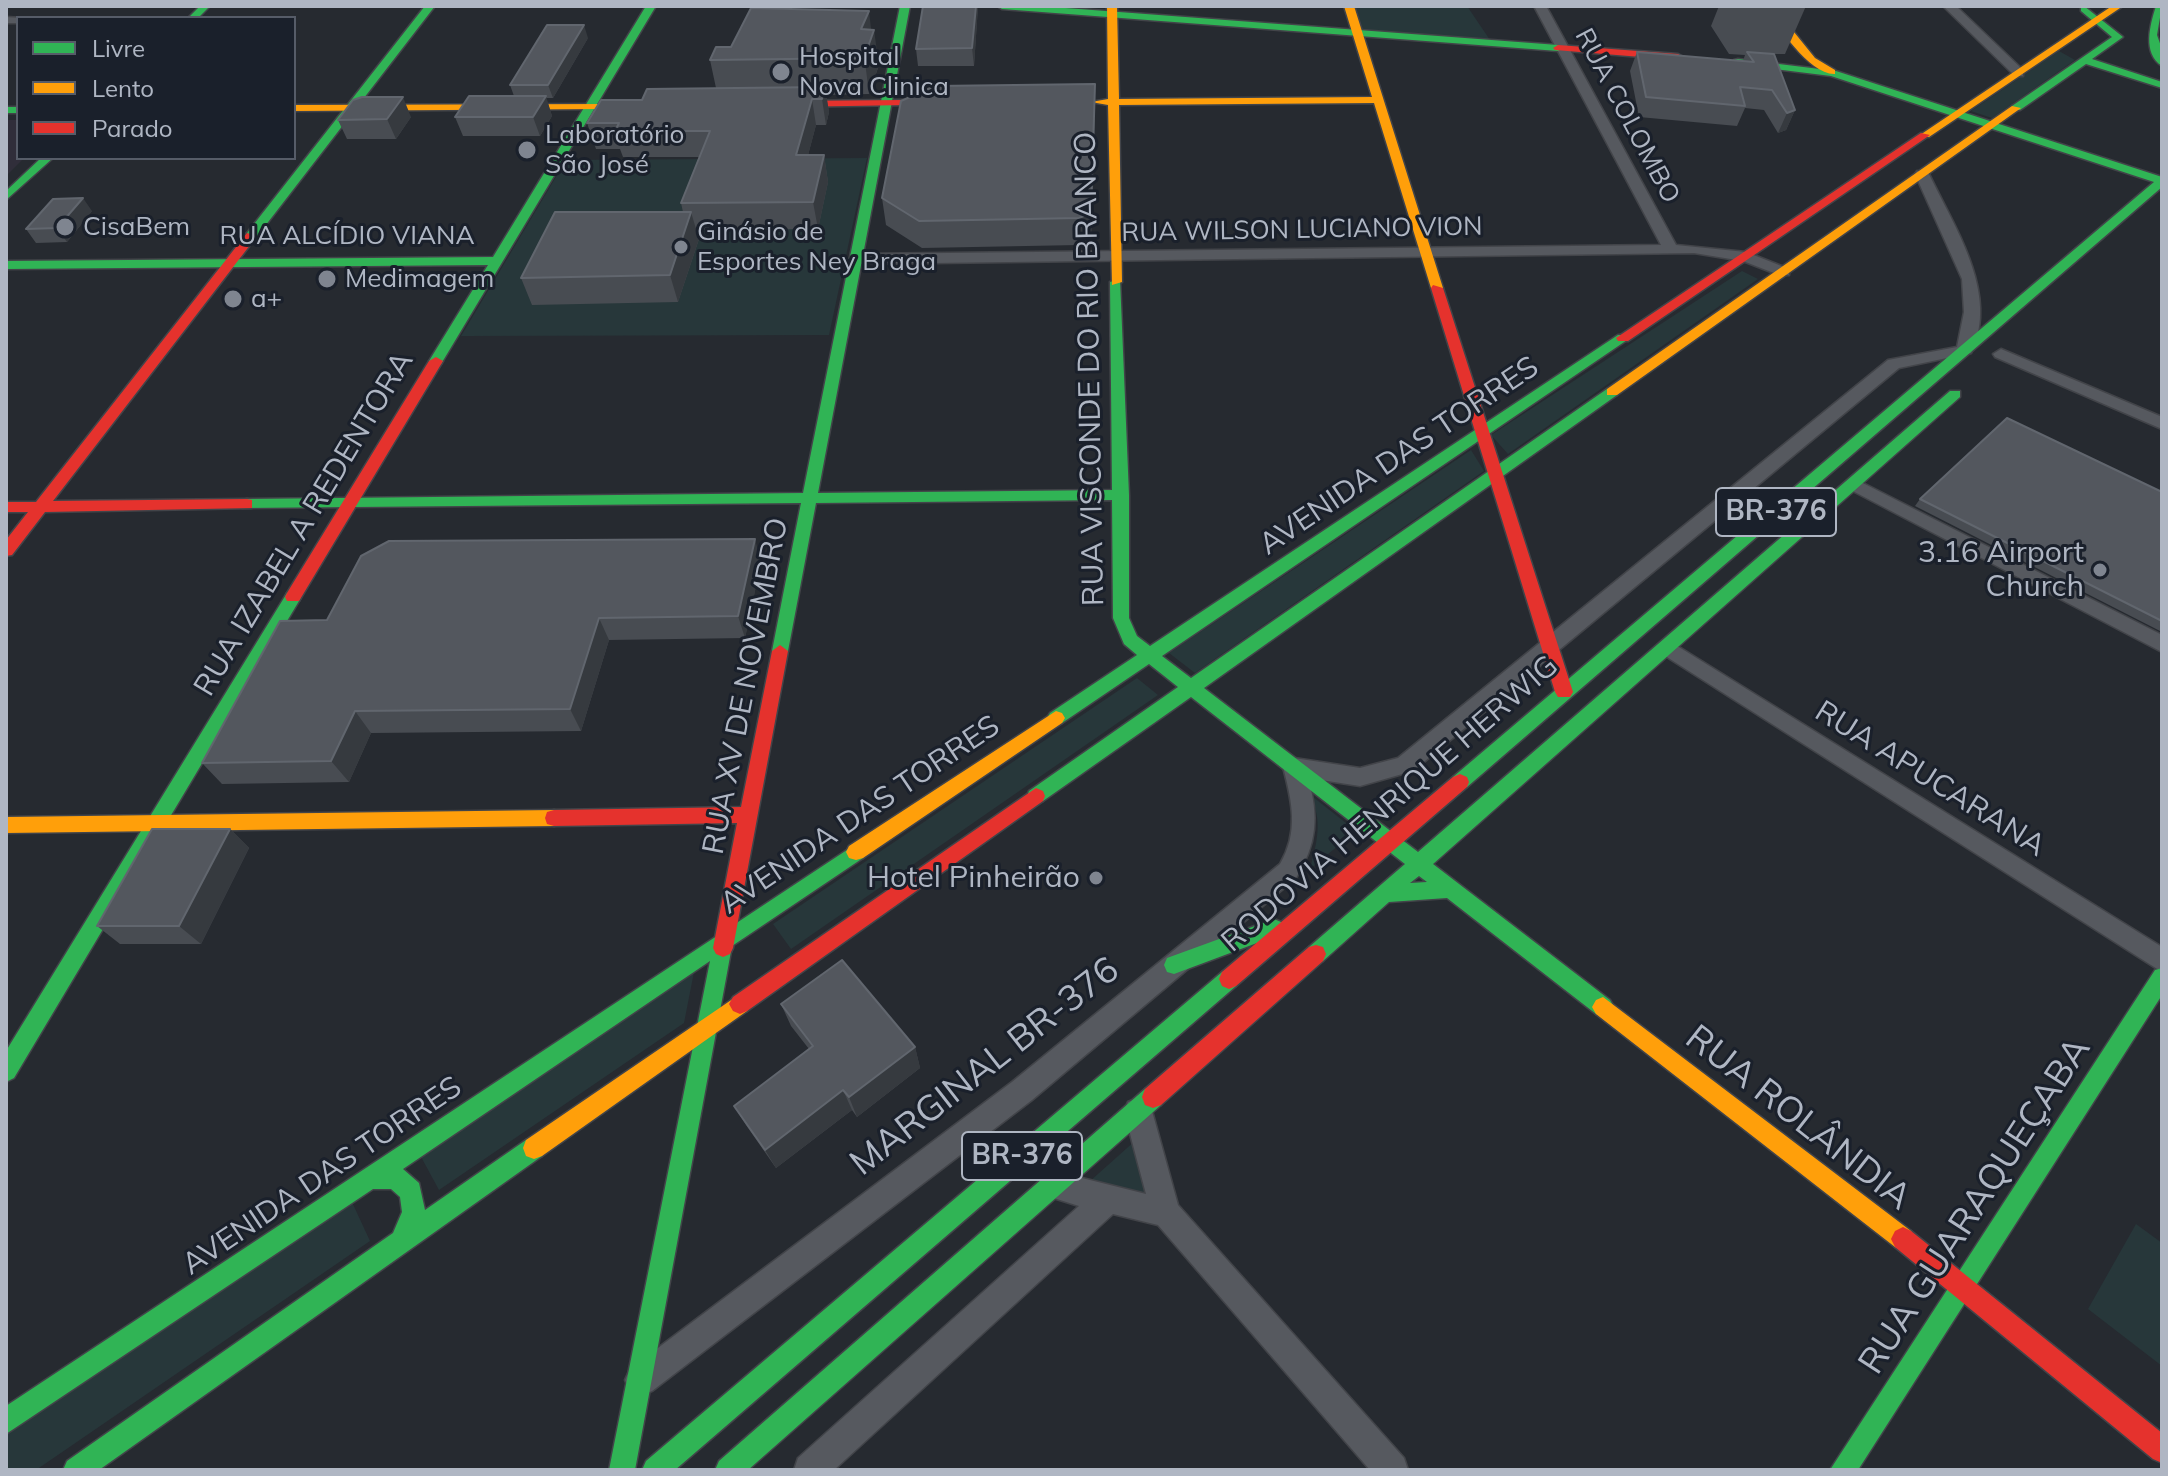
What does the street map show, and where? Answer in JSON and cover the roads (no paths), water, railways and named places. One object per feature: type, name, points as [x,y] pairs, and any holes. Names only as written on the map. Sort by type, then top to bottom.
[{"type":"main road","points":[[6,551],[430,6]]},
{"type":"main road","name":"RUA IZABEL A REDENTORA","points":[[6,1071],[651,6]]},
{"type":"main road","name":"RUA XV DE NOVEMBRO","points":[[622,1470],[905,6]]},
{"type":"main road","points":[[1002,6],[1112,10],[1783,65],[1836,75],[2162,181]]},
{"type":"main road","points":[[1349,6],[1564,692]]},
{"type":"main road","points":[[1768,6],[1806,54],[1836,75]]},
{"type":"main road","points":[[76,1470],[2118,37],[2081,6]]},
{"type":"main road","name":"AVENIDA DAS TORRES","points":[[6,1421],[2118,6]]},
{"type":"main road","points":[[2161,6],[2151,36],[2154,51],[2162,63]]},
{"type":"main road","name":"RUA VISCONDE DO RIO BRANCO","points":[[1112,10],[1121,618],[1130,640],[1149,656],[1390,842]]},
{"type":"main road","points":[[2057,47],[2162,85]]},
{"type":"main road","points":[[1783,65],[1797,62],[1806,54]]},
{"type":"main road","points":[[1084,102],[1378,100]]},
{"type":"main road","points":[[772,104],[920,103]]},
{"type":"main road","points":[[296,108],[618,106]]},
{"type":"main road","points":[[6,197],[45,160]]},
{"type":"main road","name":"RODOVIA HENRIQUE HERWIG","points":[[655,1470],[2162,181]]},
{"type":"main road","name":"RUA ALCÍDIO VIANA","points":[[6,265],[496,261]]},
{"type":"main road","name":"BR-376","points":[[728,1470],[1967,384]]},
{"type":"main road","points":[[6,507],[1121,495]]},
{"type":"main road","points":[[6,825],[749,815]]},
{"type":"main road","name":"RUA ROLÂNDIA","points":[[1390,842],[1962,1285],[2162,1450]]},
{"type":"main road","points":[[1385,894],[1451,889]]},
{"type":"main road","points":[[1174,965],[1301,918]]},
{"type":"main road","name":"RUA GUARAQUEÇABA","points":[[1843,1470],[2162,977]]},
{"type":"main road","points":[[371,1177],[395,1177],[411,1191],[414,1213],[402,1239]]},
{"type":"street","name":"RUA COLOMBO","points":[[1540,6],[1671,250]]},
{"type":"street","points":[[1949,6],[2019,73]]},
{"type":"street","points":[[1294,767],[1360,777],[1405,765],[1894,364],[1965,350],[1972,312],[1970,279],[1922,174]]},
{"type":"street","name":"RUA WILSON LUCIANO VION","points":[[857,259],[1671,250],[1709,250],[1746,257]]},
{"type":"street","points":[[1746,257],[1784,272]]},
{"type":"street","points":[[2001,354],[2162,424]]},
{"type":"street","points":[[1853,484],[2162,644]]},
{"type":"street","name":"RUA APUCARANA","points":[[1666,647],[2162,961]]},
{"type":"street","name":"MARGINAL BR-376","points":[[637,1384],[1022,1091],[1288,871],[1297,858],[1307,822],[1294,767]]},
{"type":"street","points":[[1138,1111],[1166,1213],[1392,1470]]},
{"type":"street","points":[[1054,1184],[1166,1213]]},
{"type":"street","points":[[810,1470],[1109,1198]]},
{"type":"place","name":"Hospital Nova Clinica","points":[[781,72]]},
{"type":"place","name":"Laboratório São José","points":[[527,150]]},
{"type":"place","name":"CisaBem","points":[[65,227]]},
{"type":"place","name":"Ginásio de Esportes Ney Braga","points":[[681,247]]},
{"type":"place","name":"Medimagem","points":[[327,279]]},
{"type":"place","name":"a+","points":[[233,299]]},
{"type":"place","name":"3.16 Airport Church","points":[[2100,570]]},
{"type":"place","name":"Hotel Pinheirão","points":[[1096,878]]}]
